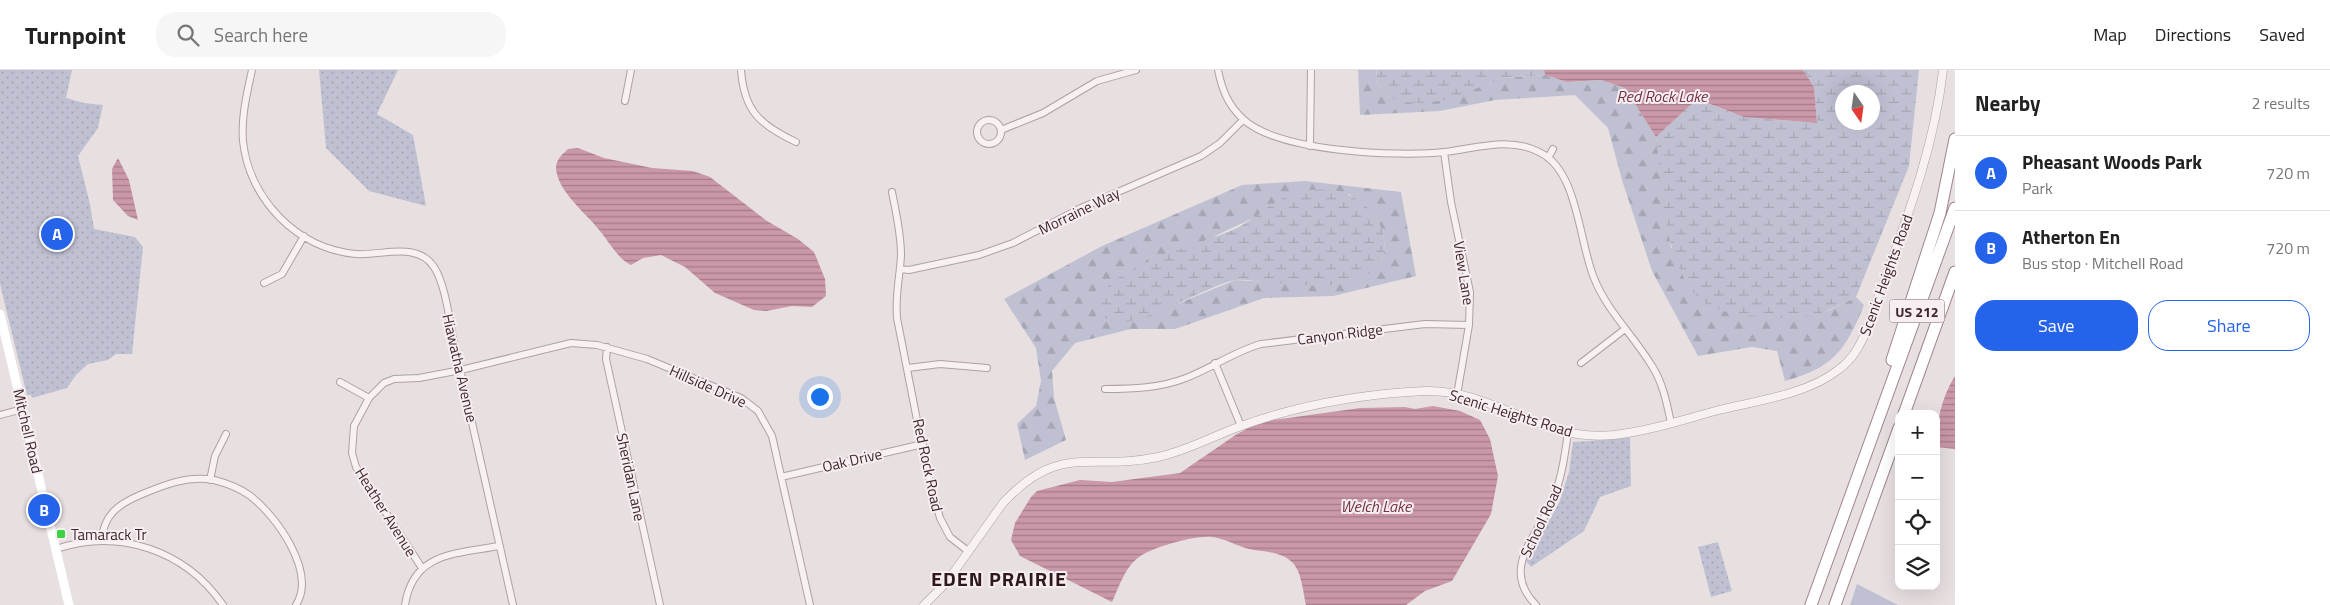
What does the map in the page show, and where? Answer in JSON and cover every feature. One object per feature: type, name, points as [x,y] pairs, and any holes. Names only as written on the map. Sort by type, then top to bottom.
[{"type":"highway","points":[[1878,415],[1897,339],[1940,213],[1955,139]]},
{"type":"highway","name":"US 212","points":[[1811,605],[1878,415],[1955,208]]},
{"type":"highway","name":"US 212","points":[[1905,410],[1955,272]]},
{"type":"highway","points":[[1835,605],[1895,439]]},
{"type":"main road","name":"Mitchell Road","points":[[0,314],[69,605]]},
{"type":"street","name":"Hiawatha Avenue","points":[[252,70],[242,124],[243,140],[250,173],[258,191],[270,207],[284,222],[317,243],[345,252],[375,255],[406,251],[422,256],[434,267],[442,288],[513,605]]},
{"type":"street","points":[[625,101],[631,70]]},
{"type":"street","points":[[741,70],[744,94],[755,114],[773,131],[796,142]]},
{"type":"street","points":[[1000,130],[1043,113],[1096,81],[1136,70]]},
{"type":"street","points":[[1218,70],[1224,93],[1231,107],[1243,120],[1263,132],[1310,146],[1411,154],[1444,152],[1507,143],[1531,148],[1548,158],[1560,170],[1569,189],[1593,278],[1607,303],[1658,378],[1672,423]]},
{"type":"street","points":[[1310,146],[1311,70]]},
{"type":"street","name":"Scenic Heights Road","points":[[924,605],[946,583],[1003,503],[1027,480],[1054,466],[1075,462],[1160,457],[1241,426],[1289,411],[1360,399],[1427,391],[1473,398],[1568,432],[1594,436],[1615,435],[1672,423],[1817,384],[1840,369],[1850,359],[1860,345],[1869,324],[1921,180],[1938,112],[1943,70]]},
{"type":"street","name":"Morraine Way","points":[[900,269],[909,270],[979,255],[1013,243],[1081,208],[1201,156],[1220,144],[1243,120]]},
{"type":"street","points":[[1548,158],[1553,149]]},
{"type":"street","name":"View Lane","points":[[1444,152],[1451,202],[1470,292],[1469,325],[1457,395]]},
{"type":"street","name":"Red Rock Road","points":[[892,192],[900,239],[900,269],[896,296],[896,318],[908,368],[931,486],[942,525],[950,537],[968,550]]},
{"type":"street","points":[[264,283],[282,274],[304,236]]},
{"type":"street","name":"Canyon Ridge","points":[[1106,389],[1133,389],[1168,384],[1203,370],[1237,352],[1260,344],[1425,324],[1469,325]]},
{"type":"street","points":[[1581,363],[1625,329]]},
{"type":"street","name":"Hillside Drive","points":[[461,370],[556,345],[585,343],[607,347],[647,359],[740,398],[751,405],[768,425],[810,605]]},
{"type":"street","name":"Sheridan Lane","points":[[607,347],[606,359],[660,605]]},
{"type":"street","points":[[1215,363],[1241,426]]},
{"type":"street","points":[[908,368],[940,364],[987,368]]},
{"type":"street","name":"Heather Avenue","points":[[422,568],[356,467],[352,453],[354,426],[369,398],[384,383],[394,379],[419,378],[461,370]]},
{"type":"street","points":[[340,382],[369,398]]},
{"type":"street","points":[[0,415],[23,409]]},
{"type":"street","name":"School Road","points":[[1536,605],[1530,599],[1521,580],[1522,560],[1554,497],[1562,473],[1568,432]]},
{"type":"street","points":[[210,480],[215,456],[226,434]]},
{"type":"street","name":"Oak Drive","points":[[781,477],[923,444]]},
{"type":"street","points":[[102,540],[105,522],[111,513],[128,500],[174,482],[210,480],[234,486],[248,495],[273,520],[298,560],[303,577],[301,597],[296,605]]},
{"type":"street","points":[[56,549],[80,542],[102,540],[131,543],[169,556],[201,579],[223,605]]},
{"type":"street","points":[[405,605],[412,581],[422,568],[442,557],[499,546]]},
{"type":"green space","points":[[0,70],[72,70],[66,98],[84,103],[103,105],[98,128],[78,156],[94,229],[135,237],[143,247],[132,354],[116,354],[108,360],[88,364],[76,375],[67,388],[32,398],[31,395],[27,395],[0,284]]},
{"type":"green space","points":[[319,70],[398,70],[377,114],[413,135],[426,206],[369,191],[326,148]]},
{"type":"green space","points":[[1358,70],[1376,70],[1378,85],[1389,97],[1478,87],[1502,78],[1545,75],[1567,82],[1601,80],[1625,88],[1656,137],[1671,248],[1828,311],[1856,297],[1864,305],[1851,334],[1836,355],[1826,363],[1815,370],[1785,381],[1777,351],[1752,347],[1698,356],[1652,271],[1622,180],[1608,128],[1575,95],[1495,100],[1440,111],[1360,115]]},
{"type":"green space","points":[[1376,70],[1544,70],[1545,75],[1502,78],[1451,99],[1425,103],[1403,102],[1389,97],[1378,85]]},
{"type":"green space","points":[[1803,70],[1919,70],[1909,166],[1856,297],[1821,313],[1799,318],[1742,315],[1727,312],[1706,303],[1700,299],[1688,284],[1678,266],[1671,245],[1666,223],[1656,137],[1697,99],[1730,112],[1755,118],[1817,123],[1814,87]]},
{"type":"green space","points":[[1305,181],[1401,192],[1416,276],[1333,296],[1264,298],[1175,329],[1131,329],[1075,343],[1052,371],[1054,398],[1066,440],[1025,460],[1017,424],[1036,406],[1041,381],[1036,348],[1004,299],[1102,246],[1242,185]],"holes":[[[1349,194],[1372,215],[1382,231],[1384,250],[1381,261],[1267,282],[1235,280],[1182,302],[1131,320],[1114,322],[1217,235],[1249,220]]]},
{"type":"green space","points":[[1331,189],[1347,194],[1362,203],[1380,225],[1384,238],[1384,251],[1380,262],[1371,272],[1356,280],[1321,286],[1235,280],[1139,319],[1113,322],[1100,315],[1098,306],[1101,296],[1110,285],[1124,274],[1162,256],[1235,229],[1292,194],[1304,190]]},
{"type":"green space","points":[[1630,438],[1631,486],[1600,497],[1584,531],[1531,567],[1526,561],[1559,503],[1569,472],[1573,442]]},
{"type":"green space","points":[[1718,542],[1732,591],[1711,597],[1698,547]]},
{"type":"green space","points":[[1857,584],[1898,605],[1850,605]]},
{"type":"water","name":"Red Rock Lake","points":[[1544,70],[1803,70],[1814,87],[1817,123],[1744,117],[1697,99],[1656,137],[1625,88],[1601,80],[1567,82],[1545,75]]},
{"type":"water","points":[[578,148],[604,158],[652,168],[693,171],[710,177],[767,221],[798,239],[814,252],[825,279],[826,296],[812,307],[792,306],[766,311],[754,310],[715,293],[685,267],[661,255],[643,258],[631,265],[618,254],[561,185],[556,168],[557,162],[568,149]]},
{"type":"water","points":[[118,158],[129,180],[138,220],[128,216],[113,200],[112,169]]},
{"type":"water","points":[[1955,376],[1955,449],[1940,447],[1940,415],[1950,384]]},
{"type":"water","name":"Welch Lake","points":[[1433,406],[1460,411],[1480,420],[1490,439],[1498,476],[1491,514],[1452,581],[1425,591],[1406,605],[1306,605],[1298,571],[1287,558],[1277,554],[1244,548],[1212,537],[1185,540],[1145,553],[1130,566],[1112,602],[1020,556],[1011,540],[1015,523],[1031,497],[1037,491],[1080,480],[1112,482],[1180,473],[1237,434],[1260,422],[1360,408],[1405,407],[1415,409]]},
{"type":"place","name":"Pheasant Woods Park","points":[[57,234]]},
{"type":"place","name":"Atherton En","points":[[44,510]]},
{"type":"place","name":"Tamarack Tr","points":[[61,534]]},
{"type":"district","name":"EDEN PRAIRIE","points":[[999,578]]}]
